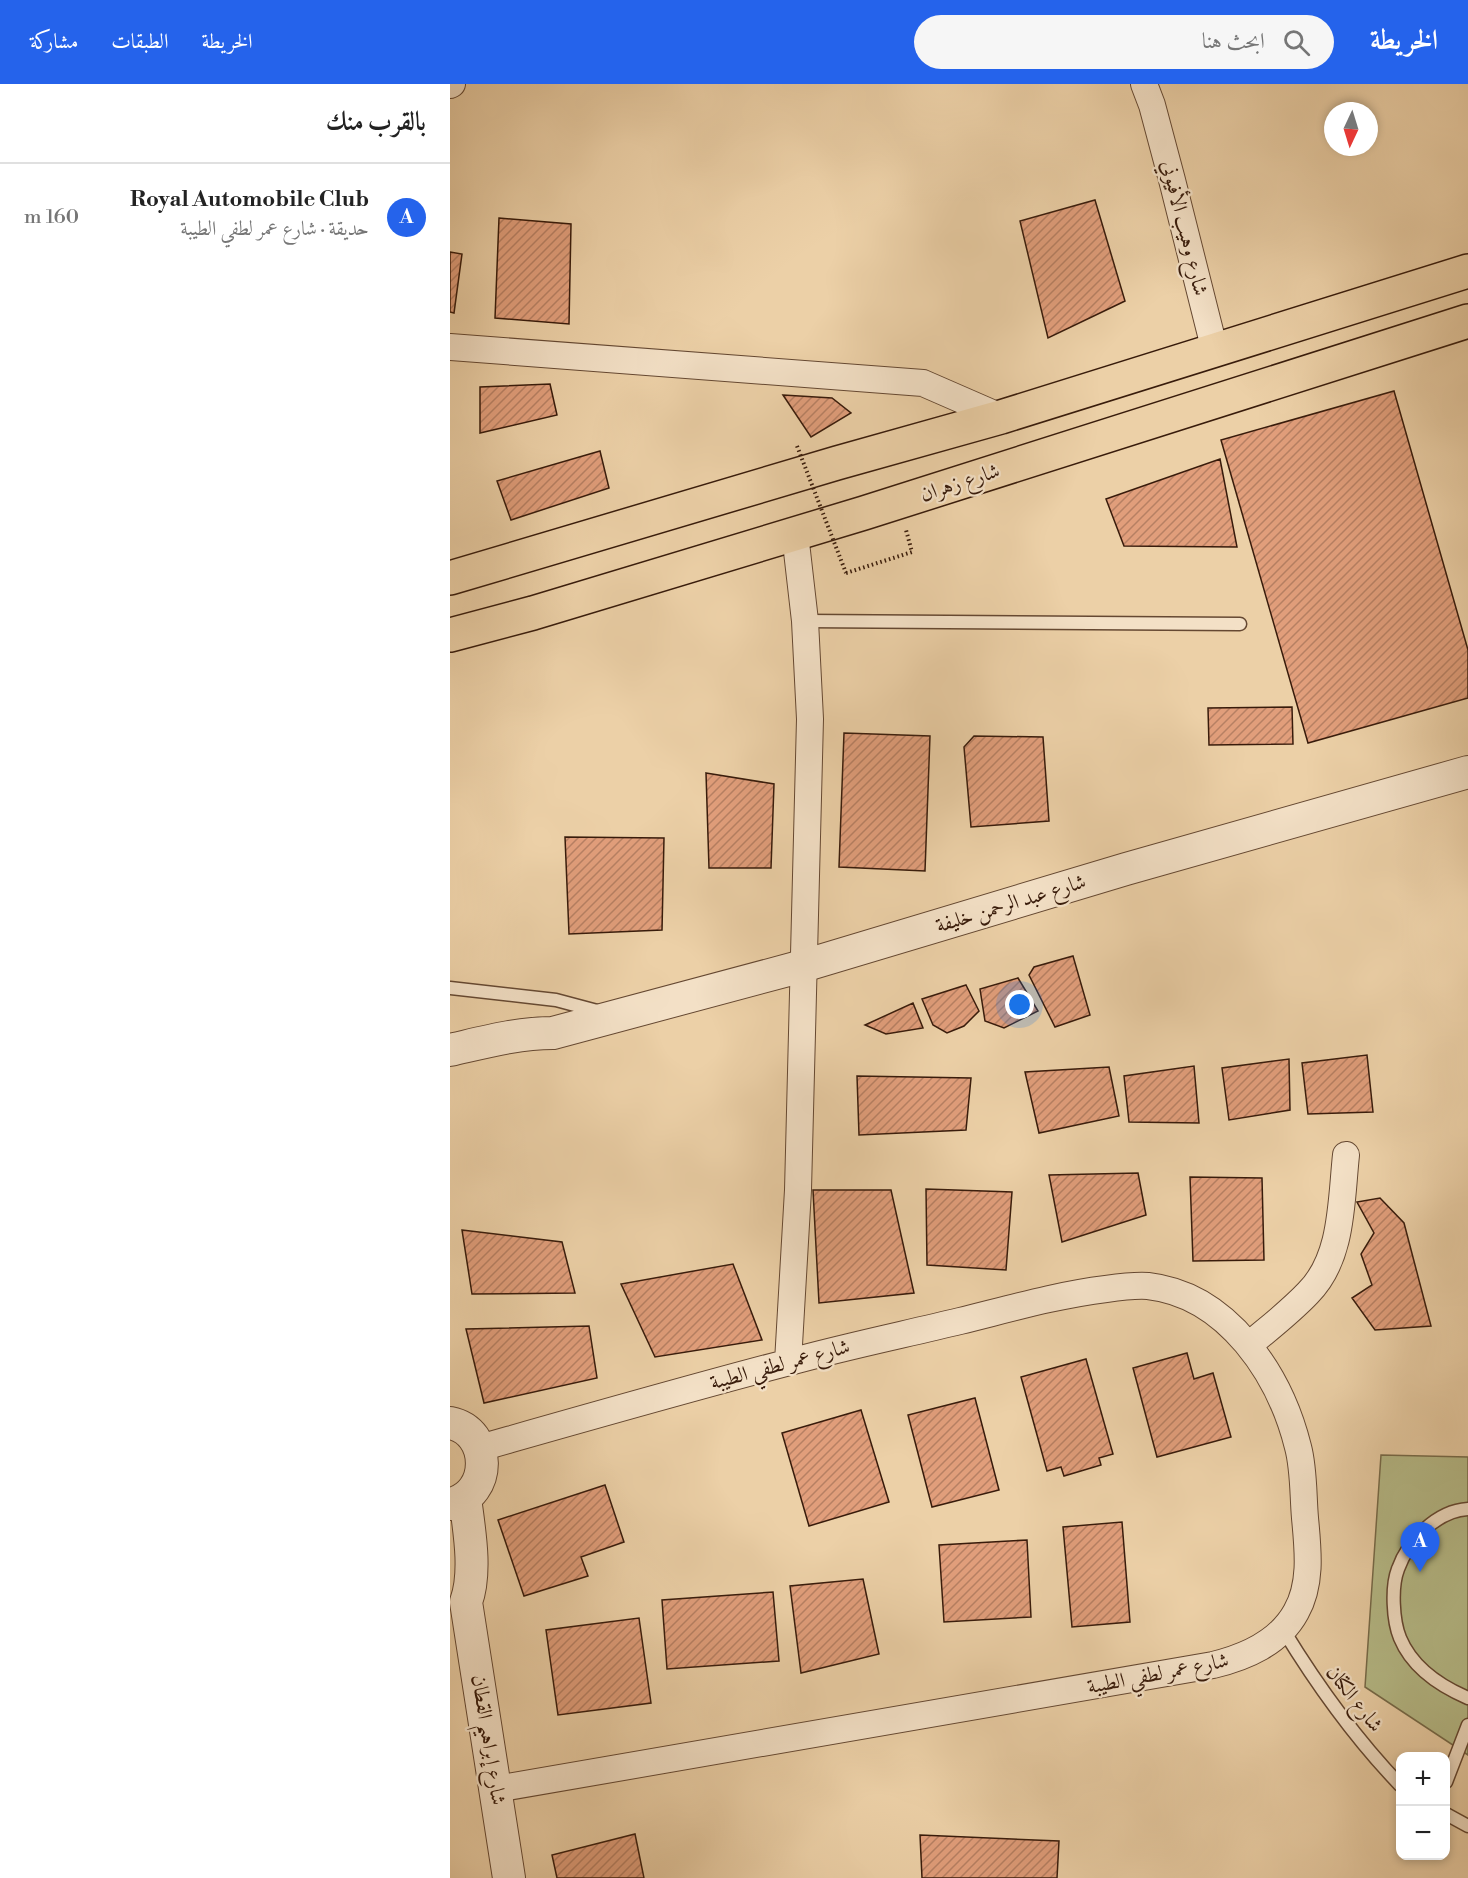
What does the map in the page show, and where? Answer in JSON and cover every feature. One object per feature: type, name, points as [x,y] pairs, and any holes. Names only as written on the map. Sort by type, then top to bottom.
[{"type":"main road","points":[[450,578],[837,463],[1001,417],[1468,271]]},
{"type":"main road","name":"شارع زهران","points":[[450,635],[533,613],[795,534],[1468,321]]},
{"type":"street","name":"شارع وهيب الأفيوني","points":[[1149,91],[1215,351]]},
{"type":"street","points":[[450,347],[923,384],[1001,417]]},
{"type":"street","points":[[788,1362],[798,1190],[810,719],[805,621],[795,534]]},
{"type":"street","name":"شارع عبد الرحمن خليفة","points":[[450,1050],[517,1035],[553,1033],[803,966],[1126,869],[1468,772]]},
{"type":"street","name":"شارع عبد الرحمن خليفة","points":[[450,1071],[532,1048],[553,1033]]},
{"type":"street","points":[[1250,1345],[1309,1293],[1322,1276],[1332,1257],[1336,1242],[1346,1155]]},
{"type":"street","name":"شارع عمر لطفي الطيبة","points":[[480,1448],[788,1362],[1082,1292],[1144,1286],[1171,1290],[1193,1299],[1214,1313],[1250,1345],[1279,1395],[1299,1449],[1308,1558],[1305,1590],[1297,1611],[1284,1631],[1259,1649],[1238,1659],[496,1789]]},
{"type":"street","points":[[451,1418],[474,1437],[480,1448],[483,1470],[479,1481],[458,1501]]},
{"type":"street","name":"شارع إبراهيم القطان","points":[[458,1501],[471,1588],[466,1602],[510,1878]]},
{"type":"street","name":"شارع إبراهيم القطان","points":[[450,1572],[456,1592],[466,1602]]},
{"type":"lane","points":[[805,621],[1240,624]]},
{"type":"lane","points":[[450,988],[556,1000],[614,1016]]},
{"type":"lane","points":[[1468,1509],[1436,1520],[1415,1539],[1397,1570],[1394,1594],[1395,1619],[1400,1638],[1412,1658],[1433,1679],[1468,1698]]},
{"type":"lane","name":"شارع الكتان","points":[[1284,1631],[1309,1672],[1377,1760],[1396,1780]]},
{"type":"lane","points":[[1450,1772],[1468,1725]]},
{"type":"lane","points":[[1450,1816],[1468,1826]]},
{"type":"path","points":[[797,446],[846,573],[912,552]]},
{"type":"green space","points":[[1381,1455],[1468,1457],[1468,1755],[1365,1687]]},
{"type":"building","points":[[1095,200],[1125,301],[1048,338],[1020,221]]},
{"type":"building","points":[[499,218],[571,224],[569,324],[495,318]]},
{"type":"building","points":[[450,252],[462,254],[454,313],[450,312]]},
{"type":"building","points":[[550,384],[557,415],[480,433],[480,387]]},
{"type":"building","points":[[1394,391],[1468,650],[1468,698],[1308,743],[1221,440]]},
{"type":"building","points":[[783,395],[832,398],[851,413],[811,437]]},
{"type":"building","points":[[600,451],[609,488],[511,520],[497,481]]},
{"type":"building","points":[[1220,459],[1237,547],[1124,546],[1106,499]]},
{"type":"building","points":[[1292,707],[1293,744],[1209,745],[1208,708]]},
{"type":"building","points":[[844,733],[930,736],[925,871],[839,867]]},
{"type":"building","points":[[974,736],[1043,737],[1049,821],[971,827],[964,747]]},
{"type":"building","points":[[706,773],[774,784],[771,868],[709,868]]},
{"type":"building","points":[[565,837],[664,838],[662,930],[569,934]]},
{"type":"building","points":[[1073,956],[1090,1015],[1055,1027],[1029,975],[1034,967]]},
{"type":"building","points":[[1018,978],[1038,1011],[1004,1028],[985,1021],[980,989]]},
{"type":"building","points":[[966,985],[979,1011],[964,1026],[947,1033],[933,1025],[922,999]]},
{"type":"building","points":[[913,1003],[923,1028],[886,1034],[865,1025]]},
{"type":"building","points":[[1367,1055],[1373,1112],[1308,1114],[1302,1063]]},
{"type":"building","points":[[1289,1059],[1290,1110],[1229,1120],[1222,1068]]},
{"type":"building","points":[[1194,1066],[1199,1123],[1129,1122],[1124,1076]]},
{"type":"building","points":[[1109,1067],[1119,1116],[1039,1133],[1025,1072]]},
{"type":"building","points":[[857,1076],[971,1078],[966,1130],[859,1135]]},
{"type":"building","points":[[1138,1173],[1146,1215],[1062,1242],[1049,1175]]},
{"type":"building","points":[[1190,1177],[1262,1178],[1264,1260],[1193,1261]]},
{"type":"building","points":[[926,1189],[1012,1192],[1006,1270],[927,1265]]},
{"type":"building","points":[[813,1190],[891,1190],[914,1293],[819,1303]]},
{"type":"building","points":[[1380,1198],[1404,1223],[1431,1326],[1375,1330],[1352,1298],[1372,1285],[1361,1254],[1374,1233],[1357,1202]]},
{"type":"building","points":[[462,1230],[562,1242],[575,1293],[472,1294]]},
{"type":"building","points":[[733,1264],[762,1340],[655,1357],[621,1284]]},
{"type":"building","points":[[589,1326],[597,1378],[484,1403],[466,1329]]},
{"type":"building","points":[[1187,1353],[1194,1379],[1213,1373],[1231,1437],[1157,1457],[1133,1368]]},
{"type":"building","points":[[1086,1359],[1113,1454],[1099,1458],[1101,1465],[1064,1476],[1061,1467],[1047,1471],[1021,1377]]},
{"type":"building","points":[[975,1398],[999,1490],[932,1507],[908,1415]]},
{"type":"building","points":[[861,1410],[889,1502],[809,1526],[782,1433]]},
{"type":"building","points":[[605,1485],[624,1542],[581,1557],[588,1576],[524,1596],[498,1520]]},
{"type":"building","points":[[1122,1522],[1130,1622],[1072,1627],[1063,1527]]},
{"type":"building","points":[[1027,1540],[1031,1617],[944,1622],[939,1545]]},
{"type":"building","points":[[863,1579],[879,1654],[801,1673],[790,1586]]},
{"type":"building","points":[[773,1592],[779,1661],[667,1669],[662,1600]]},
{"type":"building","points":[[639,1618],[651,1703],[558,1715],[546,1630]]},
{"type":"building","points":[[635,1834],[644,1878],[557,1878],[552,1855]]},
{"type":"building","points":[[920,1835],[1059,1841],[1057,1878],[922,1878]]},
{"type":"place","name":"Royal Automobile Club","points":[[1420,1572]]}]
